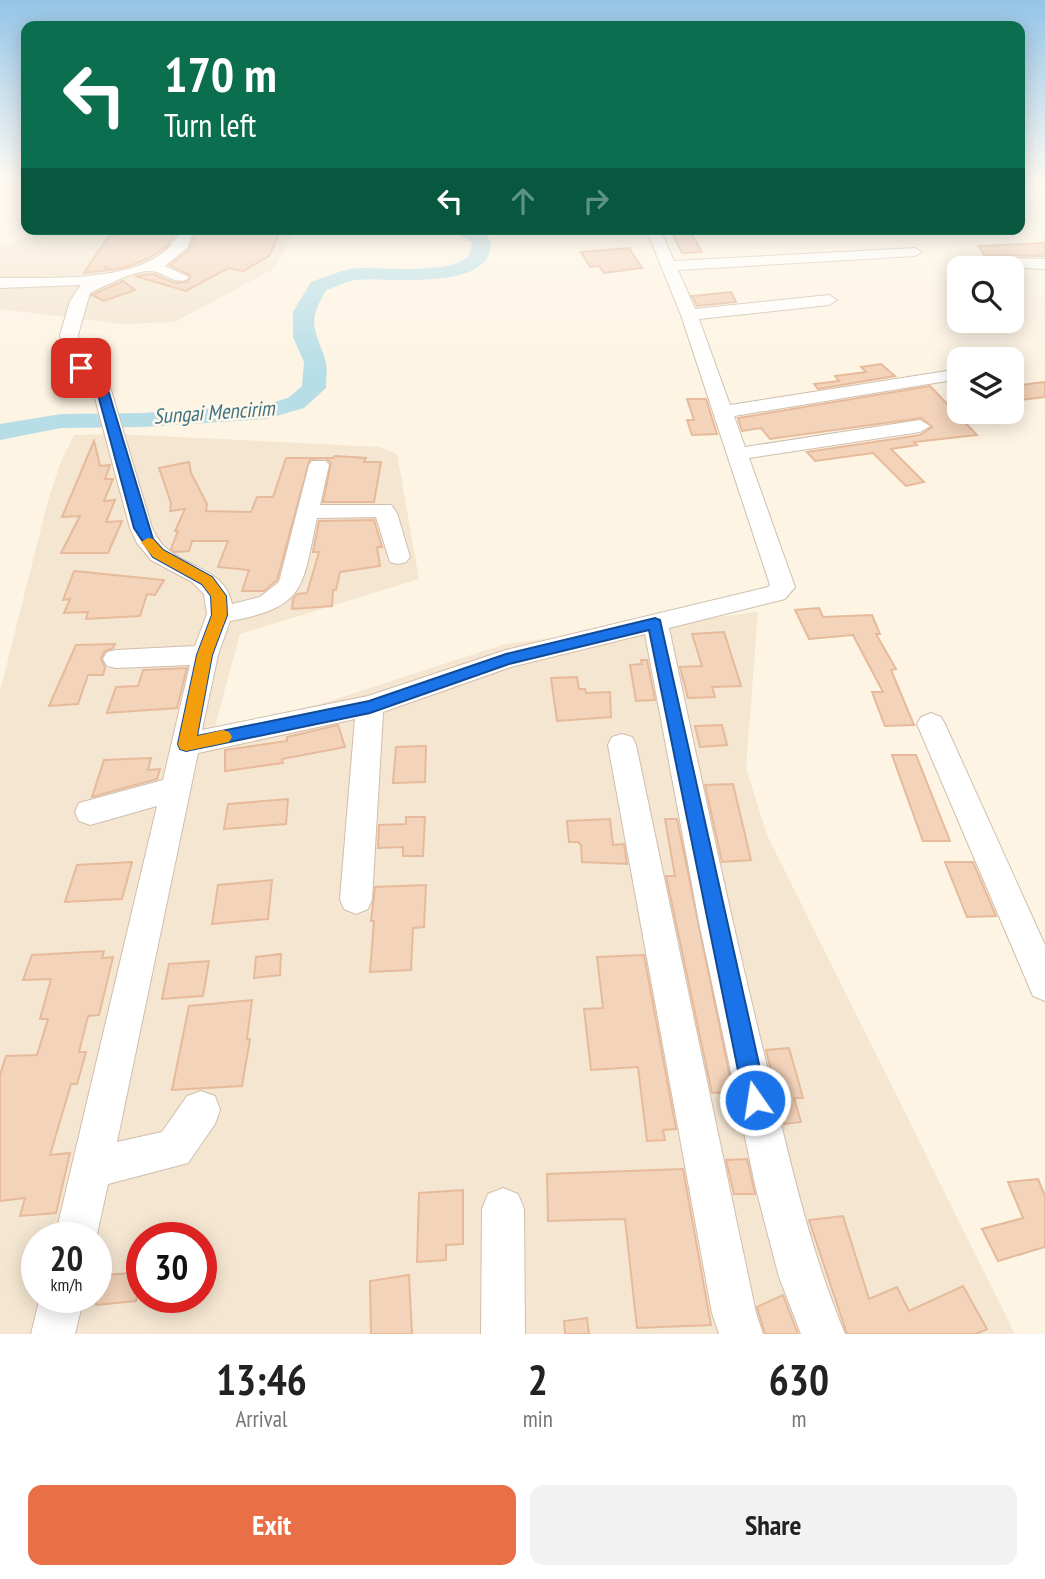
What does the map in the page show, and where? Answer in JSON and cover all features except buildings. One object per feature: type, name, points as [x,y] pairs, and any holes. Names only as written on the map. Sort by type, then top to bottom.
[{"type":"street","points":[[79,1222],[205,655],[219,615],[219,596],[213,586],[158,554],[147,541],[116,443],[103,390],[73,358],[69,335],[80,295],[104,280],[156,264],[182,245]]},
{"type":"street","points":[[186,744],[370,706],[506,659],[776,593],[783,587],[690,315],[659,245]]},
{"type":"street","points":[[144,247],[156,264],[181,277]]},
{"type":"street","points":[[668,267],[915,252]]},
{"type":"street","points":[[1024,265],[1043,266]]},
{"type":"street","points":[[0,283],[104,280]]},
{"type":"street","points":[[690,315],[829,300]]},
{"type":"street","points":[[724,412],[947,376]]},
{"type":"street","points":[[738,454],[920,426]]},
{"type":"street","points":[[219,615],[264,605],[284,595],[291,583],[319,465]]},
{"type":"street","points":[[309,512],[383,510],[398,557]]},
{"type":"street","points":[[655,623],[747,1063],[792,1253],[810,1306],[823,1334]]},
{"type":"street","points":[[116,659],[205,655]]},
{"type":"street","points":[[356,899],[370,706]]},
{"type":"street","points":[[931,723],[1045,984]]},
{"type":"street","points":[[622,745],[734,1313],[741,1334]]},
{"type":"street","points":[[90,812],[176,788]]},
{"type":"street","points":[[92,1168],[174,1149],[201,1110]]},
{"type":"street","points":[[502,1209],[505,1295],[503,1334]]},
{"type":"street","points":[[53,1334],[58,1313]]},
{"type":"shaded area","points":[[287,245],[270,271],[175,322],[122,324],[0,309],[0,247]]},
{"type":"shaded area","points":[[117,434],[380,447],[397,454],[419,579],[240,634],[214,729],[321,704],[505,644],[758,612],[746,768],[767,835],[1015,1334],[0,1334],[0,691],[48,501],[61,461],[74,435]]},
{"type":"waterway","name":"Sungai Mencirim","points":[[0,432],[61,421],[143,420],[266,412],[296,403],[314,388],[315,362],[304,337],[303,312],[318,286],[355,274],[413,274],[454,270],[470,264],[479,254],[480,245]]},
{"type":"slow traffic","points":[[148,542],[158,554],[207,580],[219,596],[219,615],[205,655],[186,744],[223,737]]},
{"type":"route","points":[[81,368],[103,390],[116,443],[147,541],[158,554],[207,580],[219,596],[219,615],[205,655],[186,744],[370,706],[506,659],[655,623],[755,1100]]}]
